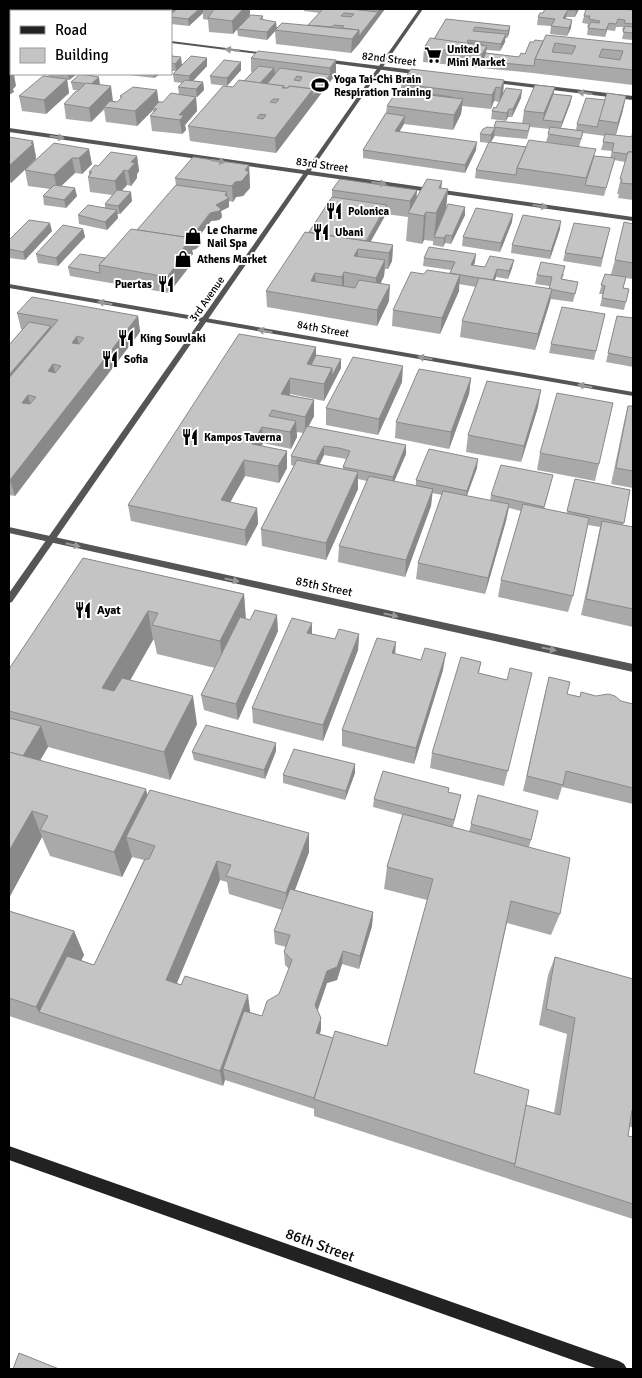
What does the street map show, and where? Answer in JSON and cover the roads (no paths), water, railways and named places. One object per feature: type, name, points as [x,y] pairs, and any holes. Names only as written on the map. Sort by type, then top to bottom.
[{"type":"main road","name":"86th Street","points":[[9,1153],[619,1369]]},
{"type":"street","name":"3rd Avenue","points":[[9,600],[422,9]]},
{"type":"street","points":[[172,42],[269,54]]},
{"type":"street","name":"82nd Street","points":[[319,60],[428,74]]},
{"type":"street","points":[[486,81],[633,98]]},
{"type":"street","name":"83rd Street","points":[[9,130],[633,219]]},
{"type":"street","name":"84th Street","points":[[9,286],[633,394]]},
{"type":"street","name":"85th Street","points":[[9,530],[633,668]]},
{"type":"place","name":"United Mini Market","points":[[433,55]]},
{"type":"place","name":"Yoga Tai-Chi Brain Respiration Training","points":[[320,85]]},
{"type":"place","name":"Polonica","points":[[334,211]]},
{"type":"place","name":"Ubani","points":[[321,232]]},
{"type":"place","name":"Le Charme Nail Spa","points":[[193,236]]},
{"type":"place","name":"Athens Market","points":[[183,259]]},
{"type":"place","name":"Puertas","points":[[166,284]]},
{"type":"place","name":"King Souvlaki","points":[[126,338]]},
{"type":"place","name":"Sofia","points":[[110,359]]},
{"type":"place","name":"Kampos Taverna","points":[[190,437]]},
{"type":"place","name":"Ayat","points":[[83,610]]}]
